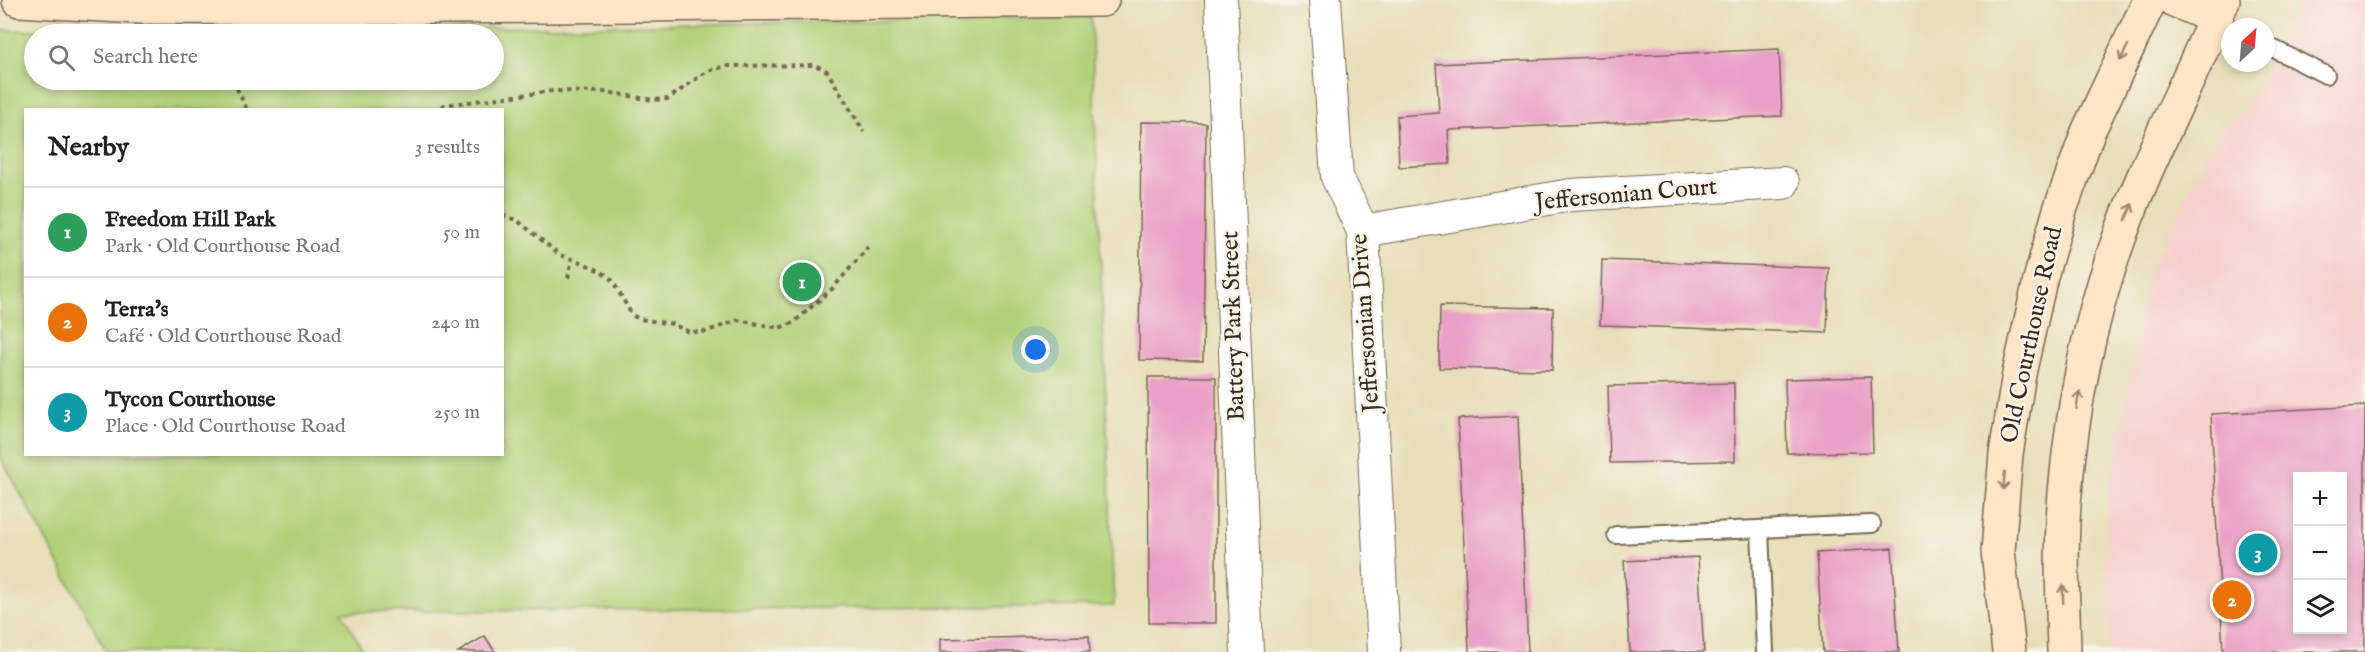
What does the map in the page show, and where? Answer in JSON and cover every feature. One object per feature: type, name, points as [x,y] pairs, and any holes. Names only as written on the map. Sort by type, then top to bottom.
[{"type":"main road","points":[[19,0],[138,7],[365,8],[1102,0]]},
{"type":"main road","name":"Old Courthouse Road","points":[[2008,652],[1998,550],[2006,454],[2019,374],[2041,276],[2060,210],[2088,132],[2150,0]]},
{"type":"main road","points":[[2064,652],[2062,551],[2065,493],[2084,368],[2097,309],[2115,249],[2141,182],[2224,15],[2174,0]]},
{"type":"street","name":"Battery Park Street","points":[[1221,0],[1247,652]]},
{"type":"street","name":"Jeffersonian Drive","points":[[1326,0],[1337,177],[1363,231],[1384,652]]},
{"type":"street","name":"Jeffersonian Court","points":[[1363,231],[1571,195],[1783,183]]},
{"type":"lane","points":[[2275,50],[2326,75]]},
{"type":"lane","points":[[1616,535],[1872,524]]},
{"type":"lane","points":[[1760,529],[1764,652]]},
{"type":"path","points":[[438,108],[445,105],[553,91],[607,92],[652,100],[668,99],[707,71],[728,66],[815,65],[827,71],[864,132]]},
{"type":"path","points":[[238,90],[246,108]]},
{"type":"path","points":[[504,216],[518,221],[560,255],[602,272],[612,280],[632,315],[639,320],[672,324],[689,332],[705,332],[738,320],[779,328],[793,323],[833,288],[868,247]]},
{"type":"path","points":[[568,278],[572,259]]},
{"type":"shaded area","points":[[2294,0],[2365,0],[2365,652],[2108,652],[2105,517],[2148,273],[2220,129],[2245,114],[2266,72],[2275,72],[2275,53],[2295,13]]},
{"type":"green space","points":[[1091,17],[1114,606],[342,612],[364,652],[107,652],[0,456],[0,30],[24,30],[24,90],[504,90],[504,27]]},
{"type":"building","points":[[1779,49],[1782,116],[1448,130],[1450,164],[1399,167],[1397,116],[1439,113],[1436,64]]},
{"type":"building","points":[[1141,122],[1206,123],[1203,361],[1139,360]]},
{"type":"building","points":[[1602,260],[1829,268],[1827,333],[1600,325]]},
{"type":"building","points":[[1440,306],[1553,308],[1552,370],[1439,368]]},
{"type":"building","points":[[1148,377],[1216,377],[1216,623],[1149,623]]},
{"type":"building","points":[[1871,377],[1873,452],[1787,453],[1785,379]]},
{"type":"building","points":[[1734,383],[1735,461],[1610,463],[1608,386]]},
{"type":"building","points":[[2365,406],[2365,652],[2223,652],[2211,414]]},
{"type":"building","points":[[1518,416],[1528,652],[1469,652],[1458,419]]},
{"type":"building","points":[[1892,548],[1899,652],[1823,652],[1817,553]]},
{"type":"building","points":[[1698,557],[1704,652],[1630,652],[1624,561]]},
{"type":"building","points":[[485,636],[495,652],[458,652]]},
{"type":"building","points":[[1089,636],[1090,652],[940,652],[940,639]]},
{"type":"place","name":"Freedom Hill Park","points":[[802,282]]},
{"type":"place","name":"Tycon Courthouse","points":[[2258,553]]},
{"type":"place","name":"Terra's","points":[[2232,600]]}]
